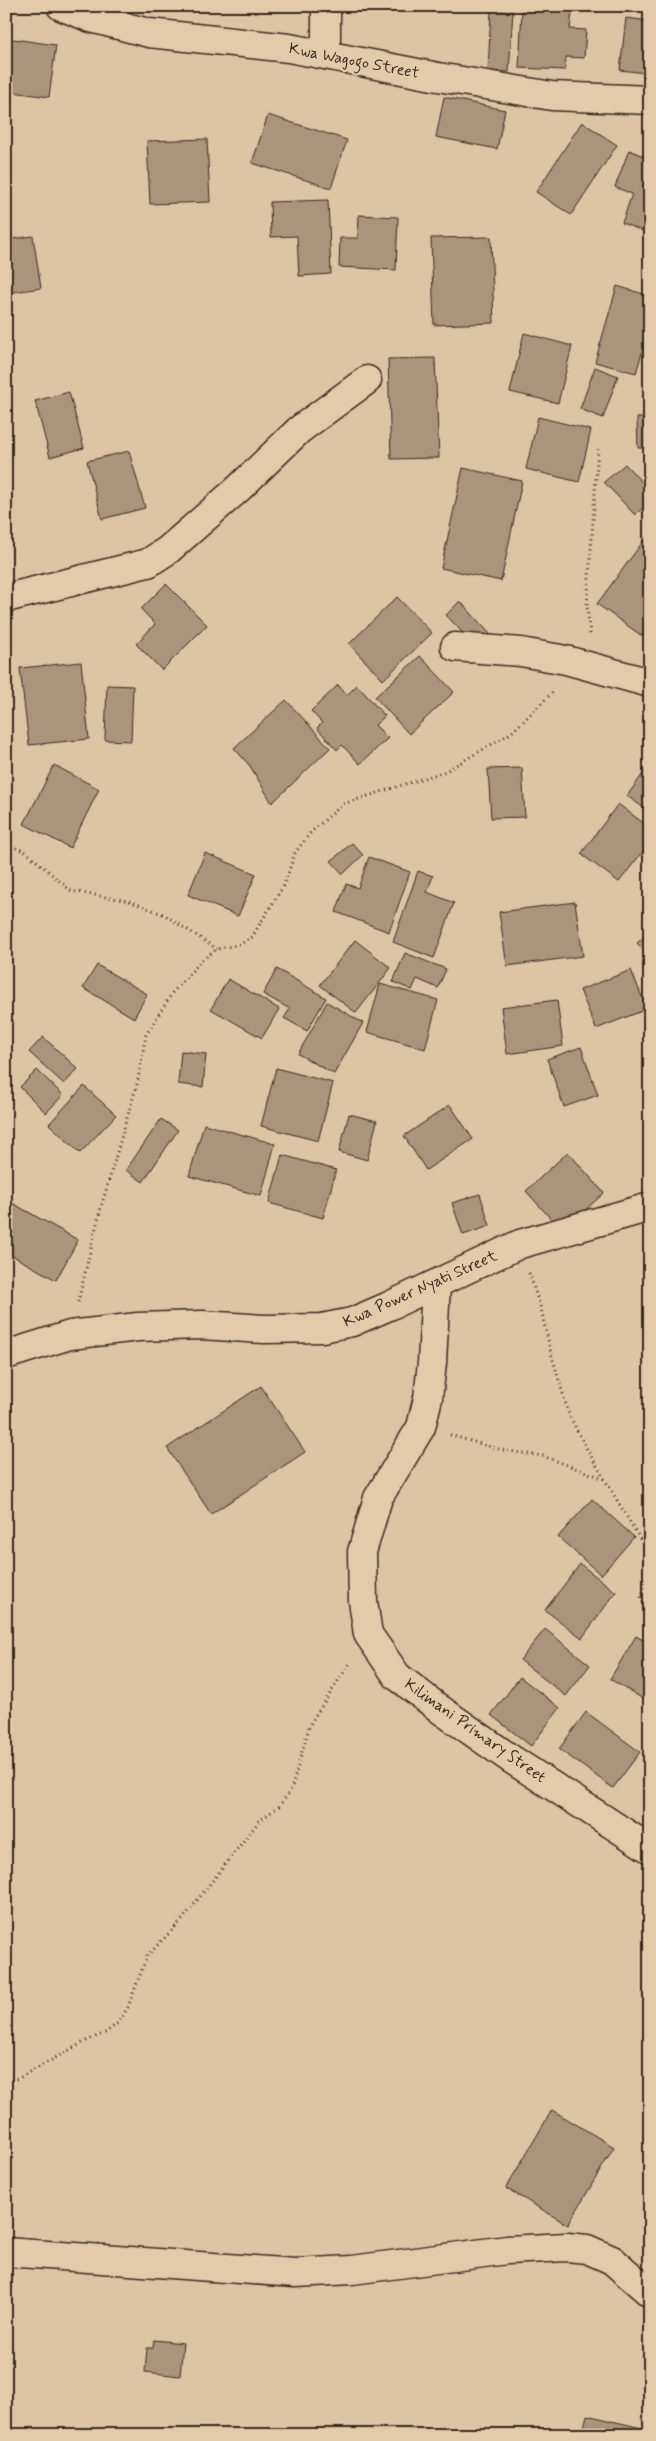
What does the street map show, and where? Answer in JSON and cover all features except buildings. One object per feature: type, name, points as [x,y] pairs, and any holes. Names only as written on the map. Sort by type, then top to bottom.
[{"type":"street","name":"Kwa Wagogo Street","points":[[61,6],[91,18],[149,33],[289,48],[552,96],[650,100]]},
{"type":"street","points":[[326,6],[326,55]]},
{"type":"street","points":[[6,598],[148,563],[168,550],[238,489],[300,430],[367,380]]},
{"type":"street","points":[[455,647],[521,652],[566,660],[650,683]]},
{"type":"street","name":"Kwa Power Nyati Street","points":[[6,1355],[70,1335],[138,1327],[202,1325],[264,1330],[322,1328],[352,1322],[436,1285],[520,1244],[650,1207]]},
{"type":"street","name":"Kilimani Primary Street","points":[[436,1285],[431,1372],[428,1398],[421,1426],[378,1498],[362,1552],[362,1602],[368,1634],[397,1676],[511,1759],[650,1849]]},
{"type":"street","points":[[6,2252],[295,2273],[352,2270],[507,2250],[567,2247],[588,2249],[612,2260],[650,2293]]},
{"type":"path","points":[[70,1335],[101,1207],[137,1084],[146,1035],[172,993],[202,960],[217,949],[241,944],[252,937],[284,885],[295,853],[311,832],[343,804],[446,771],[511,733],[587,667],[587,607],[598,450]]},
{"type":"path","points":[[6,845],[25,851],[71,891],[129,901],[165,915],[217,949]]},
{"type":"path","points":[[520,1244],[541,1309],[550,1349],[569,1415],[604,1479],[650,1556]]},
{"type":"path","points":[[421,1426],[502,1450],[543,1456],[604,1479]]},
{"type":"path","points":[[650,1563],[641,1599],[650,1614]]},
{"type":"path","points":[[6,2081],[19,2078],[84,2042],[105,2033],[118,2023],[128,2007],[147,1956],[182,1920],[259,1821],[279,1806],[291,1790],[310,1724],[368,1634]]}]
